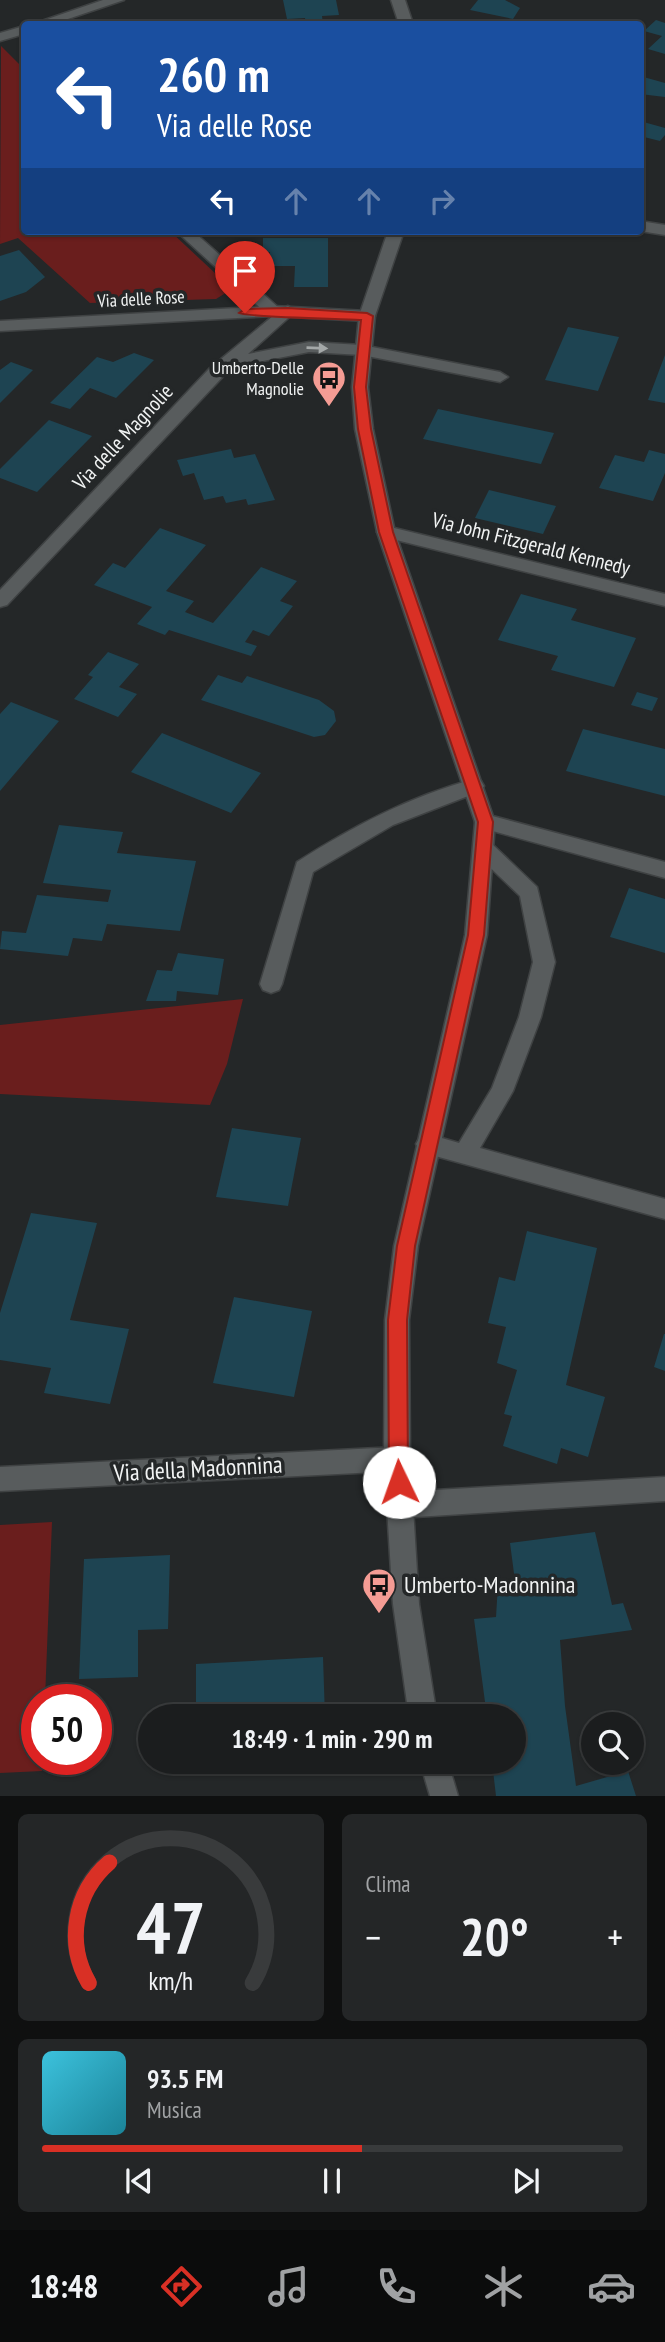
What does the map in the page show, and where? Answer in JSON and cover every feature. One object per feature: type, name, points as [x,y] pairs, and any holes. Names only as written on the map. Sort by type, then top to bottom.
[{"type":"street","points":[[50,21],[117,0]]},
{"type":"street","points":[[398,0],[405,21]]},
{"type":"street","points":[[0,37],[21,31]]},
{"type":"street","points":[[644,227],[665,230]]},
{"type":"street","points":[[189,235],[280,311]]},
{"type":"street","points":[[395,235],[367,316],[360,387],[364,429],[386,532],[485,822],[476,935],[406,1246],[397,1320],[397,1459],[406,1604],[421,1704]]},
{"type":"street","name":"Via delle Rose","points":[[0,326],[280,311],[367,316]]},
{"type":"street","name":"Via delle Magnolie","points":[[0,601],[280,311]]},
{"type":"street","points":[[226,364],[309,347],[362,350],[500,377]]},
{"type":"street","name":"Via John Fitzgerald Kennedy","points":[[386,532],[665,600]]},
{"type":"street","points":[[271,984],[304,868],[363,828],[439,795],[474,786]]},
{"type":"street","points":[[485,822],[665,870]]},
{"type":"street","points":[[465,1154],[502,1091],[530,1017],[544,962],[530,893],[484,849]]},
{"type":"street","points":[[428,1144],[665,1209]]},
{"type":"street","name":"Via della Madonnina","points":[[0,1479],[397,1459]]},
{"type":"street","points":[[400,1505],[665,1489]]},
{"type":"street","points":[[438,1774],[444,1796]]},
{"type":"shaded area","points":[[1,46],[21,66],[21,235],[174,235],[232,289],[216,299],[90,303],[18,238],[0,244]]},
{"type":"shaded area","points":[[243,999],[227,1064],[210,1105],[0,1094],[0,1025]]},
{"type":"shaded area","points":[[52,1522],[46,1684],[21,1684],[21,1772],[0,1773],[0,1525]]},
{"type":"building","points":[[283,0],[336,0],[339,15],[322,16],[323,21],[287,19]]},
{"type":"building","points":[[478,0],[505,0],[520,8],[513,19],[470,10]]},
{"type":"building","points":[[266,19],[267,21],[231,21]]},
{"type":"building","points":[[656,20],[665,23],[665,54],[648,49],[662,36],[644,31]]},
{"type":"building","points":[[644,77],[665,83],[665,97],[644,94]]},
{"type":"building","points":[[644,122],[665,128],[665,135],[660,141],[644,137]]},
{"type":"building","points":[[263,238],[328,238],[328,287],[294,287],[295,266],[269,266],[270,252],[263,252]]},
{"type":"building","points":[[19,250],[45,277],[26,292],[0,301],[0,256]]},
{"type":"building","points":[[568,327],[619,337],[598,391],[545,380]]},
{"type":"building","points":[[134,353],[154,360],[116,398],[90,388],[70,409],[50,403],[97,357],[113,362]]},
{"type":"building","points":[[665,355],[665,403],[648,400]]},
{"type":"building","points":[[11,362],[33,370],[0,403],[0,370]]},
{"type":"building","points":[[438,409],[554,433],[541,464],[423,439]]},
{"type":"building","points":[[49,420],[92,436],[37,492],[0,478],[0,469]]},
{"type":"building","points":[[231,449],[234,458],[255,454],[275,500],[248,505],[246,499],[226,503],[223,496],[204,500],[194,473],[183,476],[177,460]]},
{"type":"building","points":[[649,450],[665,454],[665,473],[653,501],[599,488],[615,455],[644,462]]},
{"type":"building","points":[[489,490],[556,506],[543,534],[475,518]]},
{"type":"building","points":[[160,528],[206,545],[166,591],[194,601],[185,612],[213,623],[261,567],[297,581],[280,601],[293,606],[269,636],[253,630],[245,642],[257,646],[251,656],[169,630],[165,635],[137,624],[152,607],[94,585],[113,563],[125,568]]},
{"type":"building","points":[[521,594],[577,609],[571,620],[636,638],[614,687],[551,670],[558,656],[498,640]]},
{"type":"building","points":[[108,652],[139,664],[119,687],[137,694],[118,717],[74,699],[93,677],[88,675]]},
{"type":"building","points":[[218,675],[242,683],[247,676],[319,700],[334,711],[336,721],[325,735],[314,737],[201,700]]},
{"type":"building","points":[[637,692],[658,698],[652,711],[631,705]]},
{"type":"building","points":[[11,702],[59,721],[0,791],[0,714]]},
{"type":"building","points":[[583,729],[665,749],[665,796],[566,771]]},
{"type":"building","points":[[162,733],[261,773],[231,813],[131,772]]},
{"type":"building","points":[[59,825],[123,832],[117,853],[196,861],[180,931],[107,924],[102,941],[73,938],[68,956],[0,949],[2,931],[26,933],[37,895],[108,902],[111,890],[43,883]]},
{"type":"building","points":[[629,888],[665,899],[665,953],[610,937]]},
{"type":"building","points":[[178,953],[224,959],[218,995],[177,991],[176,1001],[146,1001],[157,970],[172,971]]},
{"type":"building","points":[[232,1128],[301,1138],[288,1206],[216,1197]]},
{"type":"building","points":[[31,1213],[97,1223],[70,1320],[129,1329],[110,1404],[44,1393],[51,1368],[0,1360],[0,1313]]},
{"type":"building","points":[[527,1231],[597,1248],[566,1385],[605,1397],[588,1457],[561,1448],[557,1464],[503,1446],[512,1416],[504,1414],[517,1370],[497,1363],[506,1327],[488,1323],[499,1277],[515,1281]]},
{"type":"building","points":[[234,1297],[312,1311],[294,1397],[213,1383]]},
{"type":"building","points":[[665,1334],[665,1371],[654,1367]]},
{"type":"building","points":[[595,1532],[612,1605],[623,1603],[632,1630],[560,1640],[565,1706],[576,1786],[614,1775],[629,1775],[636,1796],[496,1796],[493,1774],[526,1774],[526,1704],[485,1704],[474,1619],[496,1617],[498,1584],[515,1581],[510,1543]]},
{"type":"building","points":[[170,1555],[168,1629],[138,1630],[138,1677],[79,1679],[84,1559]]},
{"type":"building","points":[[323,1657],[325,1704],[196,1704],[196,1664]]},
{"type":"place","name":"Umberto-Delle Magnolie","points":[[329,408]]},
{"type":"place","name":"Umberto-Madonnina","points":[[379,1615]]},
{"type":"route","points":[[245,313],[288,311],[367,316],[360,387],[364,429],[386,532],[428,648],[485,822],[484,873],[476,935],[406,1246],[397,1320],[399,1482]]}]
